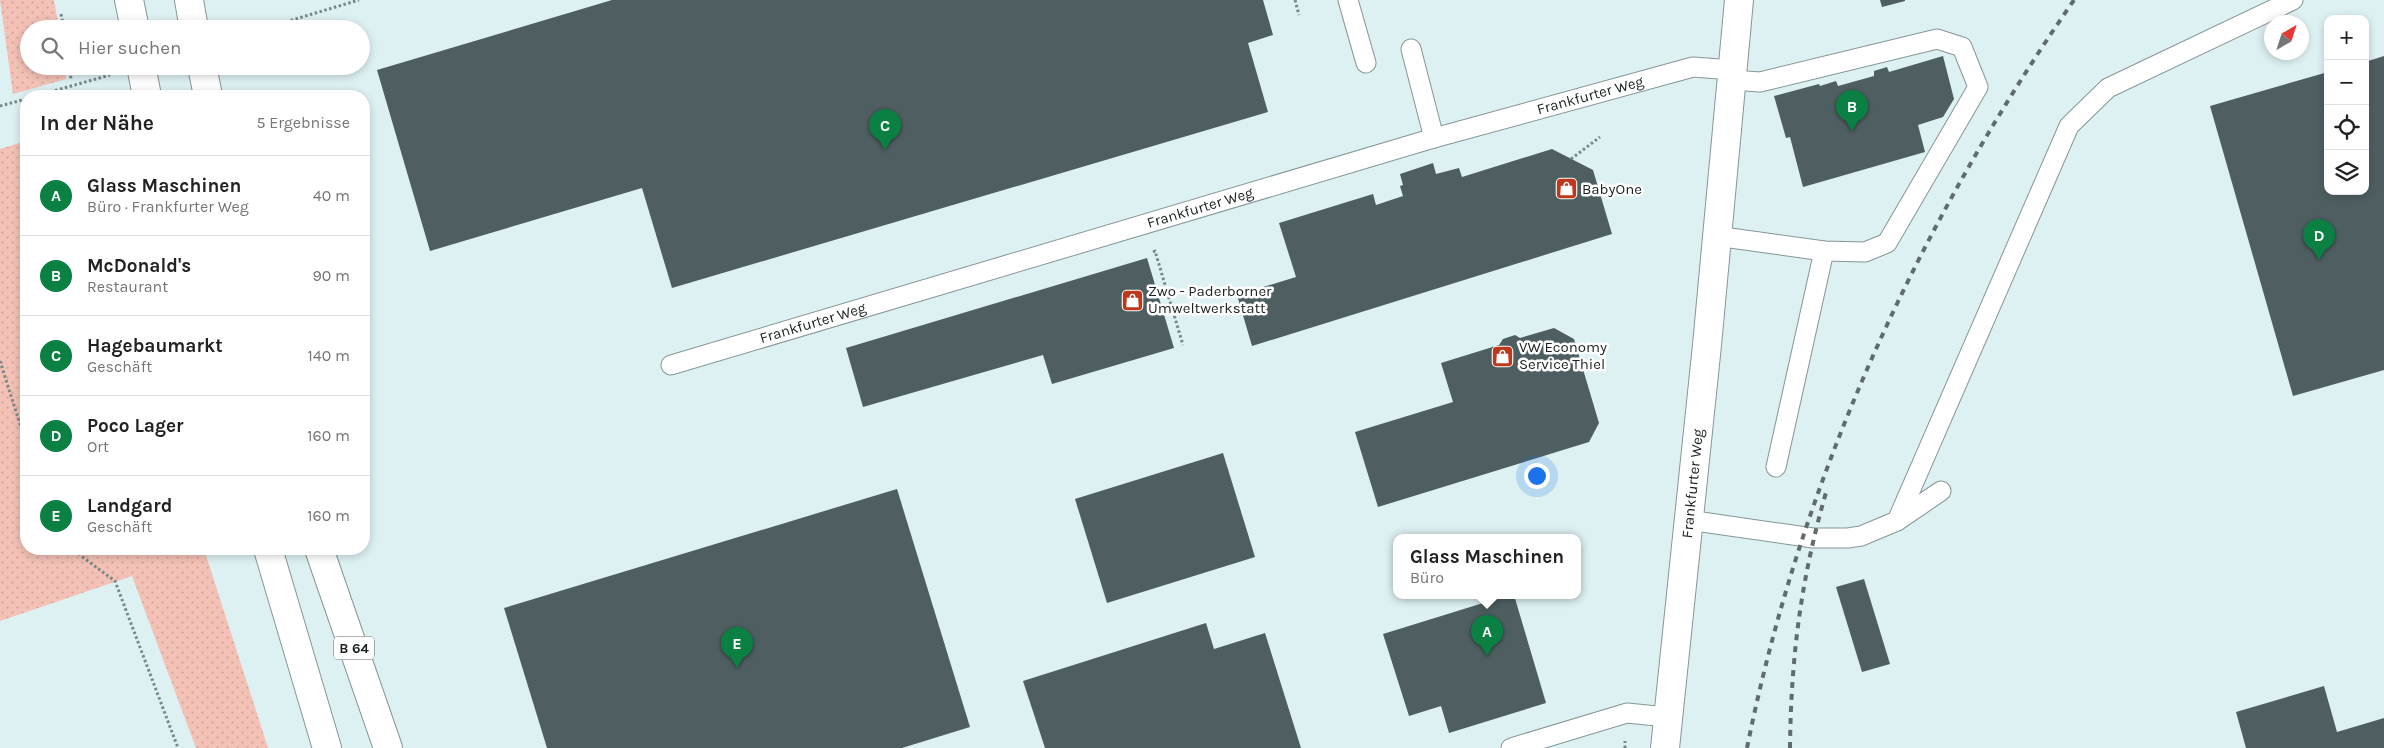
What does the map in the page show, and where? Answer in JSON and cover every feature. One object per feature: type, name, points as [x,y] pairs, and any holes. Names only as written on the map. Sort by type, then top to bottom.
[{"type":"main road","points":[[129,0],[133,20]]},
{"type":"main road","points":[[189,0],[192,20]]},
{"type":"main road","name":"Frankfurter Weg","points":[[1665,748],[1739,0]]},
{"type":"main road","points":[[270,555],[327,748]]},
{"type":"main road","name":"B 64","points":[[321,555],[388,748]]},
{"type":"lane","points":[[1348,0],[1366,63]]},
{"type":"lane","points":[[1897,521],[2069,126],[2108,88],[2293,0]]},
{"type":"lane","points":[[1716,236],[1824,251],[1865,252],[1887,243],[1978,87],[1962,47],[1937,39],[1760,82],[1733,75]]},
{"type":"lane","points":[[1411,49],[1434,138]]},
{"type":"lane","name":"Frankfurter Weg","points":[[671,365],[1434,138],[1693,67],[1733,75]]},
{"type":"lane","points":[[1776,466],[1824,251]]},
{"type":"lane","points":[[1688,520],[1813,538],[1848,538],[1860,536],[1897,521],[1942,491]]},
{"type":"lane","points":[[1511,748],[1627,713],[1667,718]]},
{"type":"path","points":[[292,20],[359,0]]},
{"type":"path","points":[[1299,15],[1295,1],[1300,0]]},
{"type":"path","points":[[62,14],[63,20]]},
{"type":"path","points":[[70,75],[71,79]]},
{"type":"path","points":[[60,90],[76,86]]},
{"type":"path","points":[[0,106],[20,101]]},
{"type":"path","points":[[1571,159],[1600,137]]},
{"type":"path","points":[[1146,254],[1155,251],[1183,345]]},
{"type":"path","points":[[0,361],[20,424]]},
{"type":"path","points":[[80,555],[115,581],[178,748]]},
{"type":"shaded area","points":[[0,0],[54,0],[57,20],[20,20],[20,75],[66,75],[66,79],[27,90],[20,90],[20,92],[13,94]]},
{"type":"shaded area","points":[[20,143],[20,555],[206,555],[268,748],[196,748],[132,576],[0,621],[0,149]]},
{"type":"building","points":[[612,0],[1263,0],[1273,35],[1248,43],[1268,112],[672,288],[642,188],[430,251],[377,70]]},
{"type":"building","points":[[1880,0],[1905,0],[1905,1],[1882,7]]},
{"type":"building","points":[[1943,56],[1954,99],[1943,117],[1918,125],[1925,152],[1803,187],[1790,137],[1786,138],[1774,96],[1836,81],[1838,86],[1874,76],[1874,71],[1887,67],[1889,72]]},
{"type":"building","points":[[2384,56],[2384,370],[2293,396],[2210,106],[2324,73],[2324,195],[2369,195],[2369,61]]},
{"type":"building","points":[[1552,149],[1593,170],[1612,234],[1252,346],[1237,295],[1296,277],[1279,223],[1373,194],[1376,205],[1403,196],[1400,186],[1403,185],[1400,174],[1433,163],[1436,174],[1459,168],[1462,177]]},
{"type":"building","points":[[1147,258],[1174,348],[1052,384],[1043,355],[863,407],[846,348]]},
{"type":"building","points":[[1554,328],[1574,339],[1599,423],[1589,442],[1378,507],[1355,432],[1453,402],[1441,363],[1499,345],[1503,339],[1515,335],[1520,338]]},
{"type":"building","points":[[1223,453],[1255,557],[1107,603],[1075,499]]},
{"type":"building","points":[[897,489],[970,727],[902,748],[547,748],[504,608]]},
{"type":"building","points":[[1864,579],[1890,664],[1862,672],[1836,587]]},
{"type":"building","points":[[1496,599],[1515,599],[1546,703],[1449,733],[1441,706],[1409,716],[1383,634]]},
{"type":"building","points":[[1206,623],[1214,649],[1265,633],[1301,748],[1045,748],[1023,681]]},
{"type":"building","points":[[2324,686],[2337,732],[2384,718],[2384,748],[2246,748],[2236,712]]},
{"type":"railway","points":[[1747,748],[1770,648],[1799,549],[1833,452],[1872,358],[1916,265],[1965,174],[2017,86],[2074,0]]},
{"type":"railway","points":[[1790,748],[1795,649],[1799,617],[1810,554],[1827,489]]},
{"type":"place","name":"McDonald's","points":[[1852,131]]},
{"type":"place","name":"Hagebaumarkt","points":[[885,150]]},
{"type":"place","name":"BabyOne","points":[[1566,189]]},
{"type":"place","name":"Poco Lager","points":[[2319,260]]},
{"type":"place","name":"Zwo - Paderborner Umweltwerkstatt","points":[[1132,300]]},
{"type":"place","name":"VW Economy Service Thiel","points":[[1503,356]]},
{"type":"place","name":"Glass Maschinen","points":[[1487,656]]},
{"type":"place","name":"Landgard","points":[[737,668]]}]
